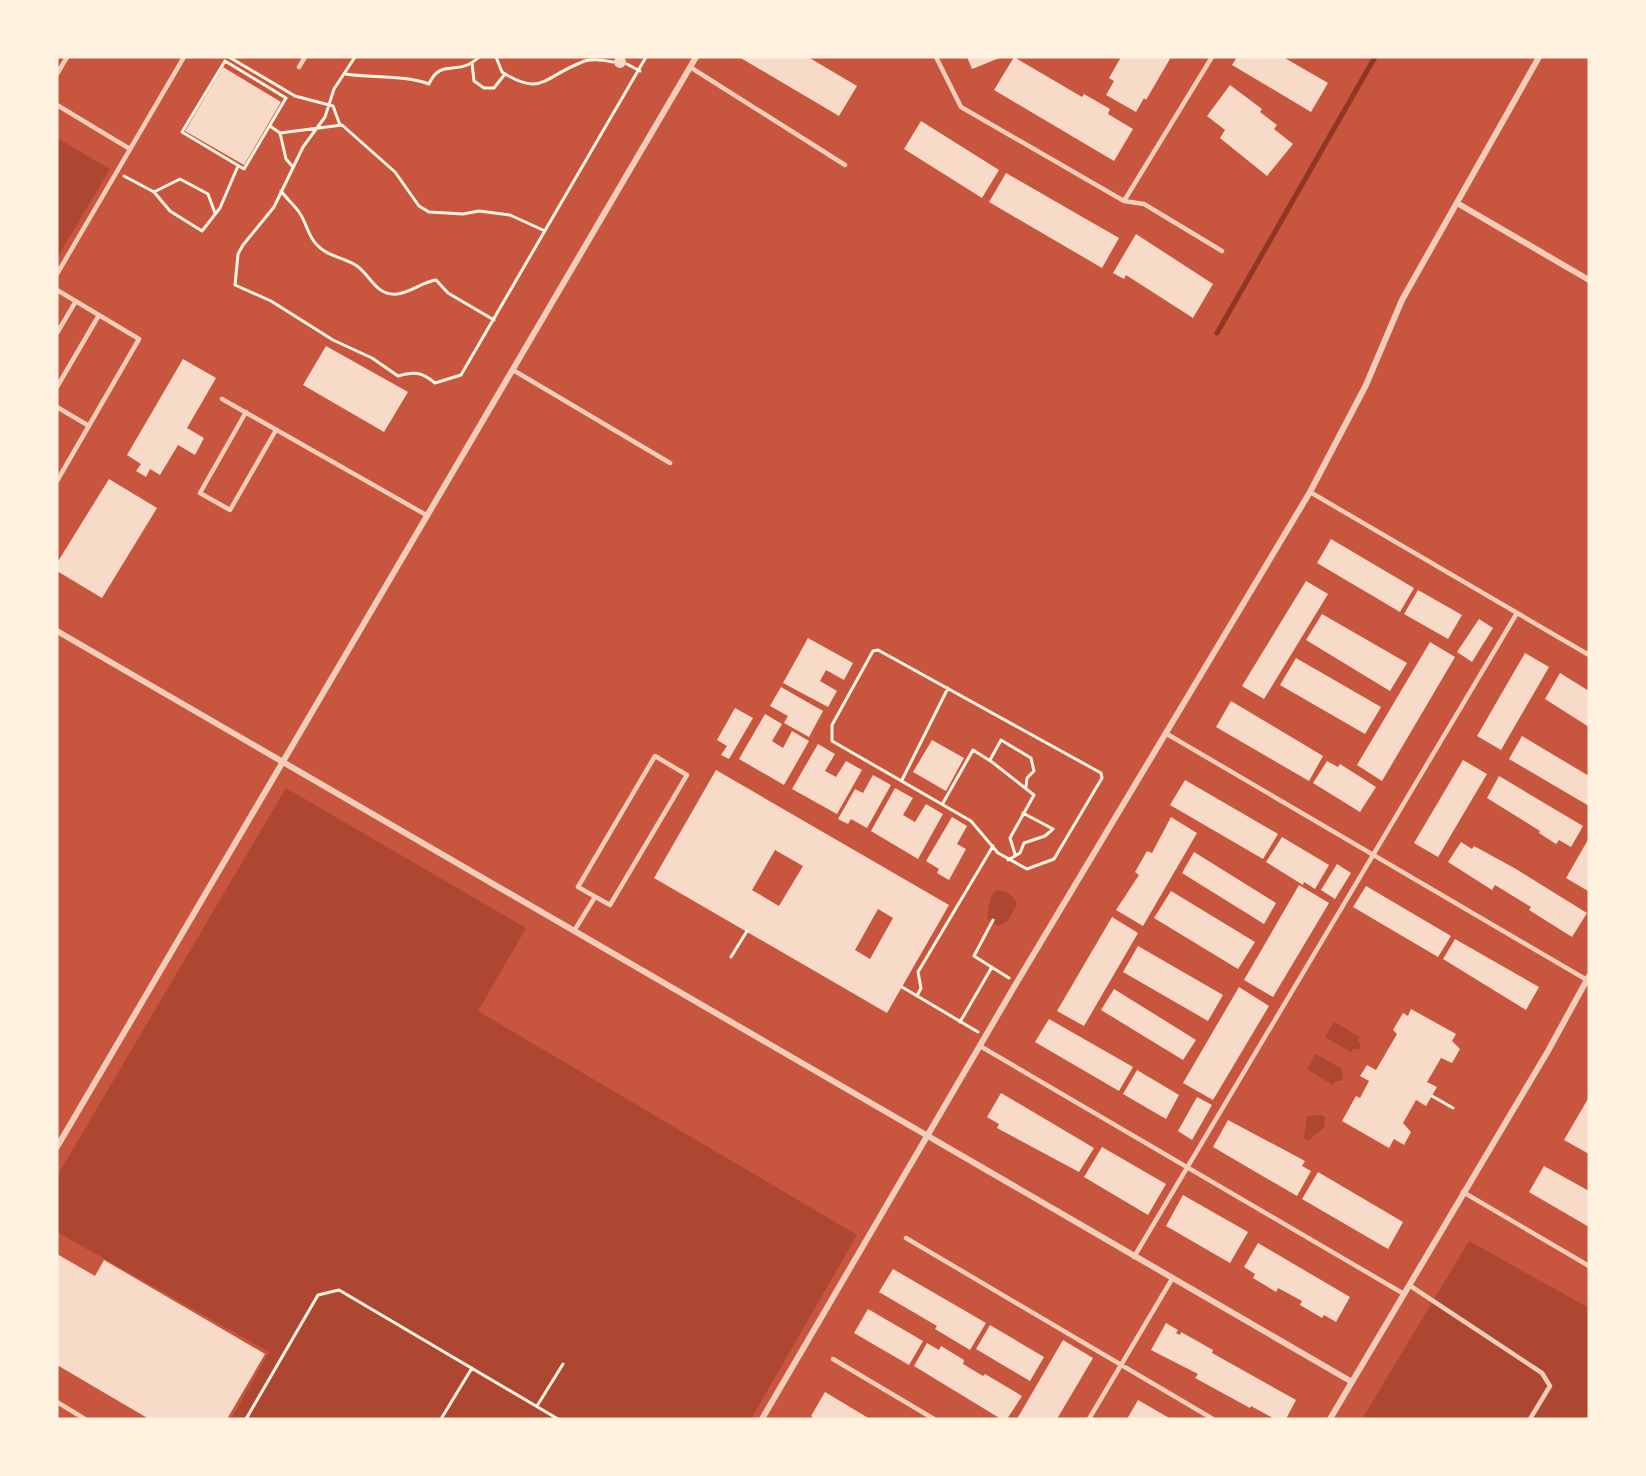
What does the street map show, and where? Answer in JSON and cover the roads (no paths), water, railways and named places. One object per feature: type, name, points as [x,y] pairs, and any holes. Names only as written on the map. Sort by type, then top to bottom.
[{"type":"street","points":[[57,1147],[696,57]]},
{"type":"street","points":[[762,1419],[1017,982],[1310,492],[1366,385],[1402,300],[1539,57]]},
{"type":"street","points":[[1457,203],[1589,280]]},
{"type":"street","points":[[57,631],[1352,1382]]},
{"type":"street","points":[[1330,1419],[1548,1051],[1588,978]]},
{"type":"lane","points":[[57,74],[67,57]]},
{"type":"lane","points":[[57,274],[184,57]]},
{"type":"lane","points":[[299,67],[305,57]]},
{"type":"lane","points":[[936,57],[961,106],[1124,201],[1144,204],[1222,251]]},
{"type":"lane","points":[[1124,201],[1212,57]]},
{"type":"lane","points":[[690,67],[845,165]]},
{"type":"lane","points":[[57,105],[130,149]]},
{"type":"lane","points":[[57,290],[140,339],[57,482]]},
{"type":"lane","points":[[57,333],[76,301]]},
{"type":"lane","points":[[57,387],[99,315]]},
{"type":"lane","points":[[513,370],[670,463]]},
{"type":"lane","points":[[222,399],[428,516]]},
{"type":"lane","points":[[57,407],[89,426]]},
{"type":"lane","points":[[246,412],[200,493],[230,510],[276,430]]},
{"type":"lane","points":[[1310,492],[1589,655]]},
{"type":"lane","points":[[1134,1257],[1516,613]]},
{"type":"lane","points":[[1167,734],[1373,856],[1588,978]]},
{"type":"lane","points":[[655,756],[687,775],[610,905],[595,897],[578,887],[655,756]]},
{"type":"lane","points":[[574,931],[595,897]]},
{"type":"lane","points":[[980,1046],[1404,1294]]},
{"type":"lane","points":[[1463,1192],[1589,1266]]},
{"type":"lane","points":[[906,1238],[1213,1419]]},
{"type":"lane","points":[[1089,1419],[1172,1279]]},
{"type":"lane","points":[[1409,1285],[1542,1373],[1550,1386],[1530,1419]]},
{"type":"lane","points":[[833,1359],[934,1419]]},
{"type":"lane","points":[[57,1402],[85,1419]]},
{"type":"waterway","points":[[1217,333],[1375,57]]}]
